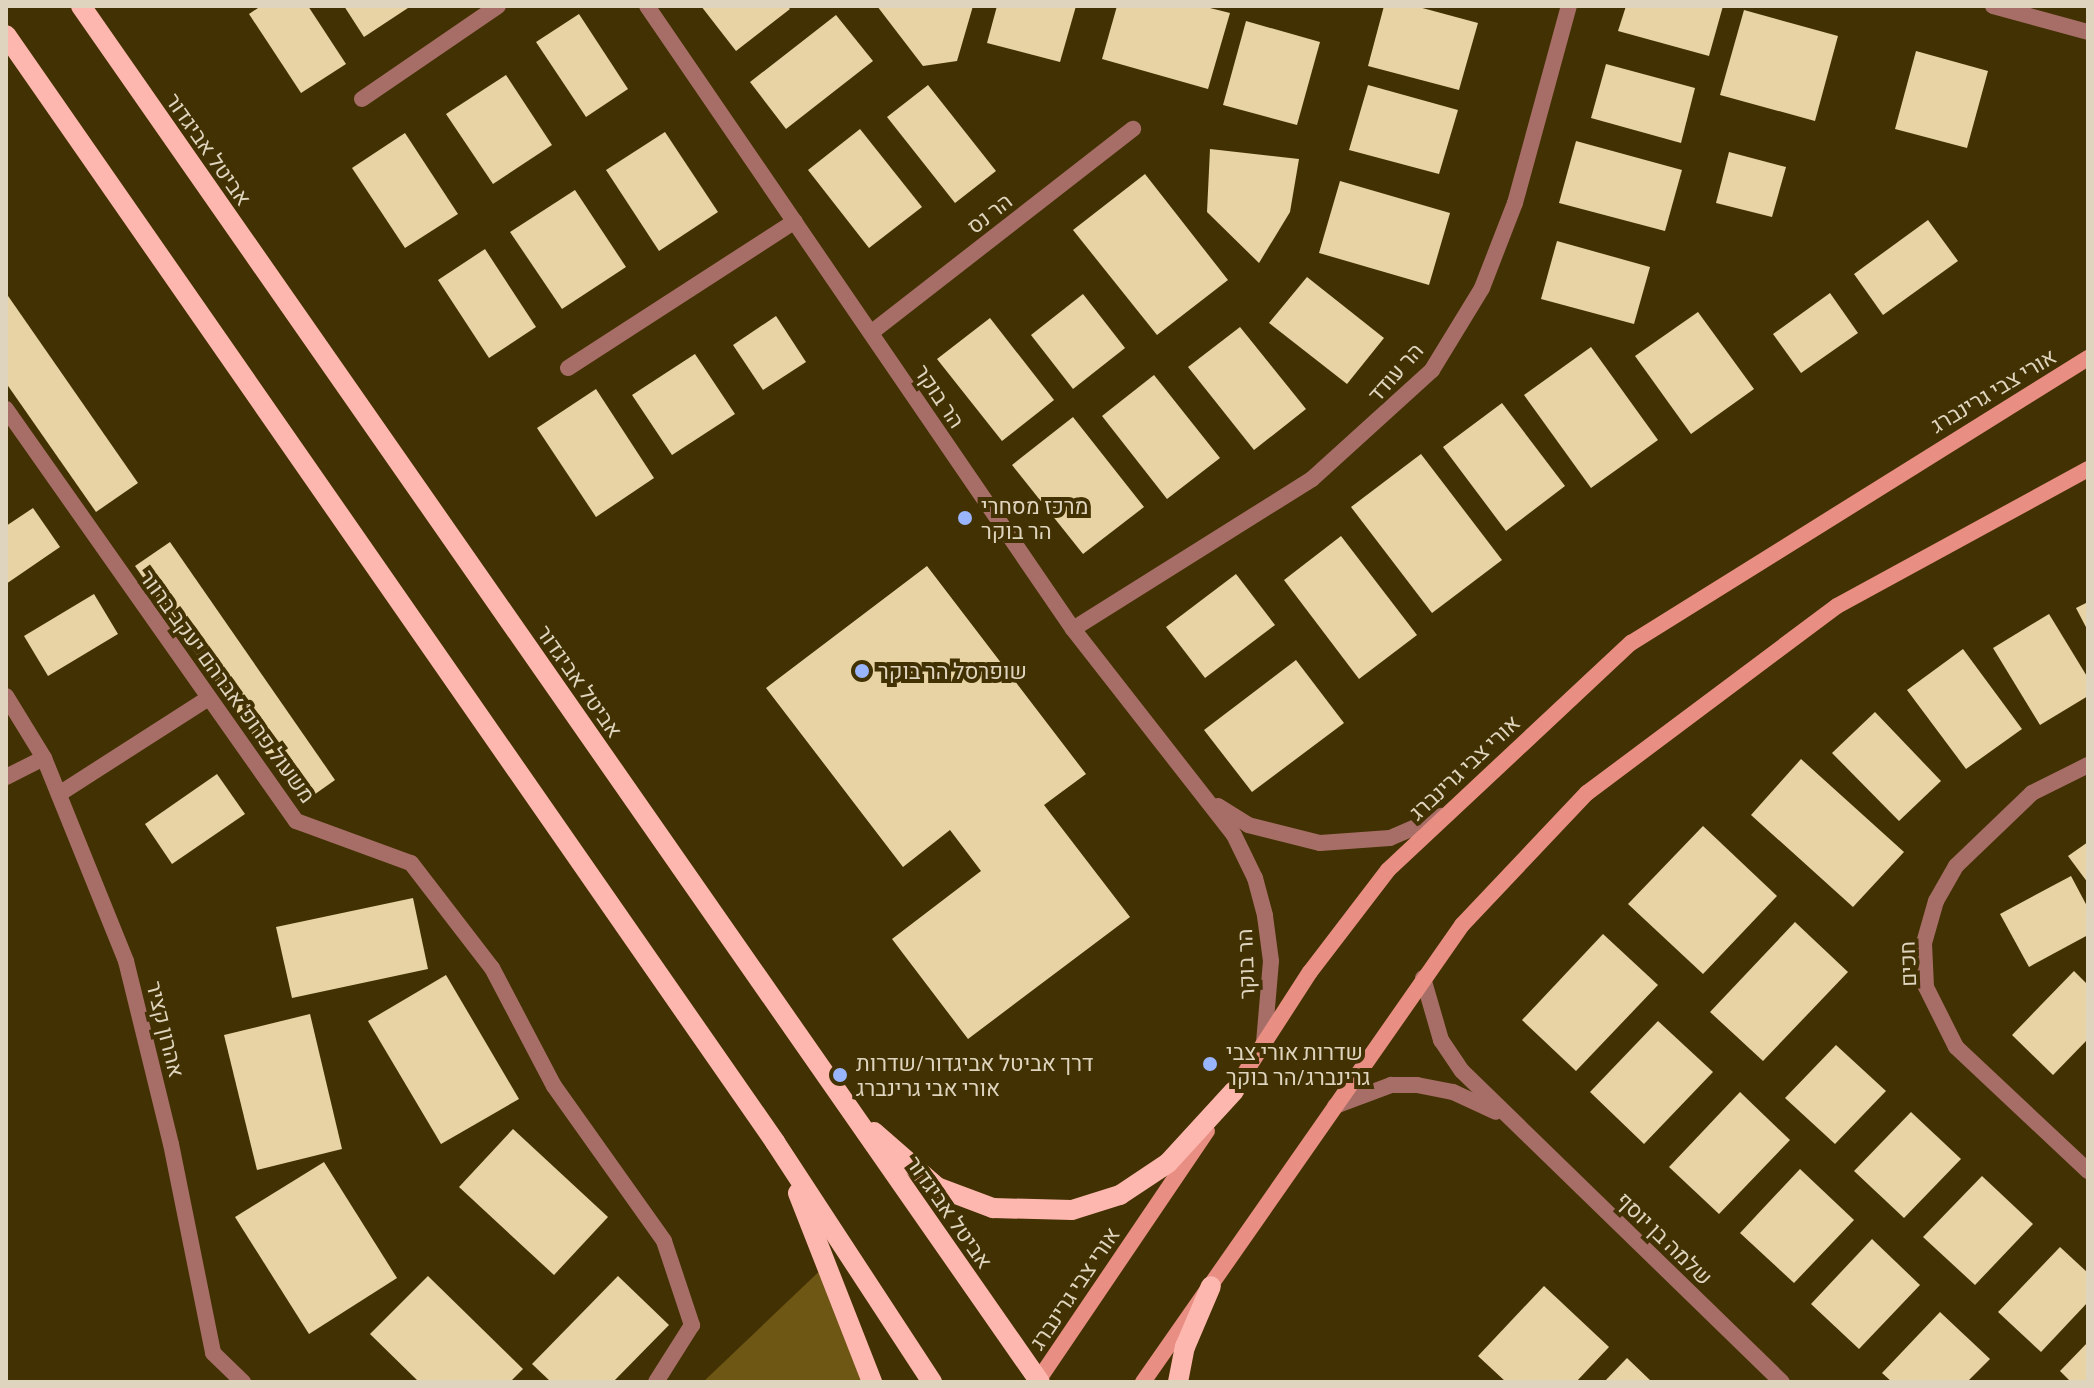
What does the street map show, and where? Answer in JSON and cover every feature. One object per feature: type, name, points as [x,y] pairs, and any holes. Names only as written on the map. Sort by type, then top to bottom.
[{"type":"main road","name":"אביטל אביגדור","points":[[81,6],[1039,1381]]},
{"type":"main road","points":[[6,35],[775,1142],[932,1382]]},
{"type":"main road","name":"אורי צבי גרינברג","points":[[1039,1381],[1264,1043],[1388,870],[1441,816],[1631,643],[2088,358]]},
{"type":"main road","points":[[1143,1382],[1462,925],[1587,793],[1837,606],[2088,469]]},
{"type":"main road","points":[[849,1111],[937,1187],[993,1208],[1072,1210],[1120,1195],[1168,1163],[1234,1091]]},
{"type":"main road","points":[[775,1142],[872,1382]]},
{"type":"main road","points":[[1178,1382],[1185,1347],[1211,1286]]},
{"type":"street","points":[[362,99],[498,6]]},
{"type":"street","name":"הר בוקר","points":[[647,6],[1073,629],[1210,801],[1255,878],[1265,916],[1271,961],[1264,1043]]},
{"type":"street","name":"הר עודד","points":[[1073,629],[1312,479],[1432,370],[1482,288],[1515,203],[1569,6]]},
{"type":"street","points":[[1993,6],[2088,32]]},
{"type":"street","name":"הר נס","points":[[872,332],[1133,129]]},
{"type":"street","points":[[568,368],[795,221]]},
{"type":"street","name":"משעול פרופ' אברהם יעקב ברוור","points":[[7,414],[296,821],[411,863],[492,968],[554,1086],[664,1241],[692,1325],[656,1382]]},
{"type":"street","name":"אהרון קציר","points":[[6,696],[44,758],[126,961],[171,1144],[213,1353],[243,1382]]},
{"type":"street","points":[[59,794],[207,699]]},
{"type":"street","points":[[6,777],[44,758]]},
{"type":"street","name":"חכים","points":[[2088,765],[2032,793],[1956,866],[1936,901],[1924,943],[1926,987],[1956,1047],[2088,1171]]},
{"type":"street","name":"הר בוקר","points":[[1210,801],[1248,825],[1320,843],[1390,838],[1441,816]]},
{"type":"street","name":"שלמה בן יוסף","points":[[1423,978],[1441,1040],[1462,1071],[1782,1382]]},
{"type":"street","name":"שלמה בן יוסף","points":[[1335,1106],[1391,1085],[1417,1085],[1453,1092],[1518,1125]]},
{"type":"shaded area","points":[[828,1263],[872,1382],[703,1382]]},
{"type":"building","points":[[261,6],[308,6],[346,64],[301,93],[249,14]]},
{"type":"building","points":[[344,6],[411,6],[364,37]]},
{"type":"building","points":[[701,6],[787,6],[790,9],[736,51]]},
{"type":"building","points":[[877,6],[973,6],[957,61],[923,66]]},
{"type":"building","points":[[997,6],[1076,6],[1060,62],[987,43]]},
{"type":"building","points":[[1117,6],[1202,6],[1230,13],[1208,89],[1102,59]]},
{"type":"building","points":[[1384,6],[1415,6],[1478,23],[1459,90],[1368,66]]},
{"type":"building","points":[[1626,6],[1723,6],[1709,56],[1618,31]]},
{"type":"building","points":[[1744,10],[1838,36],[1815,121],[1720,95]]},
{"type":"building","points":[[579,14],[628,89],[586,117],[536,42]]},
{"type":"building","points":[[836,15],[873,61],[786,129],[750,82]]},
{"type":"building","points":[[1246,21],[1320,42],[1297,125],[1223,105]]},
{"type":"building","points":[[1916,51],[1988,71],[1967,148],[1895,129]]},
{"type":"building","points":[[1606,64],[1695,88],[1681,143],[1591,118]]},
{"type":"building","points":[[506,75],[552,145],[493,184],[446,114]]},
{"type":"building","points":[[928,85],[996,171],[955,203],[887,117]]},
{"type":"building","points":[[1368,85],[1458,110],[1439,174],[1349,150]]},
{"type":"building","points":[[860,129],[922,207],[869,248],[808,170]]},
{"type":"building","points":[[665,132],[718,212],[659,251],[606,170]]},
{"type":"building","points":[[405,133],[458,214],[405,248],[352,168]]},
{"type":"building","points":[[1576,141],[1682,170],[1665,231],[1559,203]]},
{"type":"building","points":[[1210,149],[1299,159],[1290,212],[1259,263],[1207,212]]},
{"type":"building","points":[[1729,152],[1786,167],[1772,217],[1716,203]]},
{"type":"building","points":[[1145,174],[1228,280],[1157,335],[1073,230]]},
{"type":"building","points":[[1340,181],[1450,213],[1429,285],[1319,253]]},
{"type":"building","points":[[575,190],[626,267],[562,309],[510,232]]},
{"type":"building","points":[[1928,220],[1958,261],[1883,315],[1854,274]]},
{"type":"building","points":[[1557,241],[1650,267],[1634,324],[1541,299]]},
{"type":"building","points":[[485,249],[536,327],[489,358],[438,280]]},
{"type":"building","points":[[1307,277],[1384,338],[1347,384],[1269,323]]},
{"type":"building","points":[[6,293],[138,483],[96,512],[6,383]]},
{"type":"building","points":[[1830,293],[1858,333],[1801,373],[1773,334]]},
{"type":"building","points":[[1083,294],[1125,348],[1073,389],[1031,335]]},
{"type":"building","points":[[1698,312],[1754,389],[1691,434],[1635,356]]},
{"type":"building","points":[[776,316],[806,362],[763,390],[733,345]]},
{"type":"building","points":[[990,318],[1054,400],[1002,441],[937,359]]},
{"type":"building","points":[[1240,327],[1306,409],[1254,450],[1188,367]]},
{"type":"building","points":[[1591,347],[1658,440],[1591,488],[1524,395]]},
{"type":"building","points":[[695,354],[735,414],[672,455],[632,395]]},
{"type":"building","points":[[1154,375],[1220,458],[1167,499],[1102,416]]},
{"type":"building","points":[[596,389],[654,478],[596,517],[537,428]]},
{"type":"building","points":[[1502,403],[1565,486],[1506,531],[1443,447]]},
{"type":"building","points":[[1073,417],[1144,507],[1083,554],[1012,465]]},
{"type":"building","points":[[1421,454],[1502,560],[1432,613],[1351,507]]},
{"type":"building","points":[[33,508],[60,547],[6,584],[6,526]]},
{"type":"building","points":[[1341,536],[1417,635],[1359,679],[1284,580]]},
{"type":"building","points":[[170,542],[335,780],[301,804],[135,566]]},
{"type":"building","points":[[927,566],[1086,774],[1044,805],[1130,917],[968,1039],[892,939],[981,871],[950,830],[903,867],[766,688]]},
{"type":"building","points":[[1236,574],[1275,625],[1205,678],[1166,627]]},
{"type":"building","points":[[94,594],[118,634],[48,676],[24,636]]},
{"type":"building","points":[[2088,602],[2088,631],[2076,608]]},
{"type":"building","points":[[2049,614],[2088,678],[2088,696],[2040,725],[1993,648]]},
{"type":"building","points":[[1963,649],[2022,729],[1966,769],[1907,690]]},
{"type":"building","points":[[1296,660],[1344,723],[1252,792],[1204,730]]},
{"type":"building","points":[[1875,712],[1941,781],[1899,821],[1832,753]]},
{"type":"building","points":[[1801,759],[1904,852],[1853,907],[1751,815]]},
{"type":"building","points":[[217,774],[245,814],[172,864],[145,824]]},
{"type":"building","points":[[1703,826],[1777,896],[1703,974],[1628,904]]},
{"type":"building","points":[[2088,842],[2088,883],[2068,856]]},
{"type":"building","points":[[2071,876],[2088,908],[2088,935],[2029,967],[2000,914]]},
{"type":"building","points":[[413,898],[428,969],[292,998],[276,927]]},
{"type":"building","points":[[1795,922],[1848,972],[1763,1061],[1710,1012]]},
{"type":"building","points":[[1603,934],[1658,985],[1576,1071],[1522,1020]]},
{"type":"building","points":[[2074,971],[2088,985],[2088,1039],[2053,1075],[2012,1035]]},
{"type":"building","points":[[446,975],[519,1099],[441,1144],[368,1021]]},
{"type":"building","points":[[310,1014],[342,1149],[257,1170],[224,1035]]},
{"type":"building","points":[[1658,1021],[1713,1072],[1644,1144],[1590,1092]]},
{"type":"building","points":[[1836,1045],[1886,1091],[1835,1144],[1785,1098]]},
{"type":"building","points":[[1740,1092],[1790,1140],[1719,1214],[1669,1167]]},
{"type":"building","points":[[1911,1112],[1961,1159],[1904,1218],[1854,1171]]},
{"type":"building","points":[[513,1129],[608,1217],[554,1275],[459,1187]]},
{"type":"building","points":[[324,1162],[397,1278],[309,1334],[235,1217]]},
{"type":"building","points":[[1800,1169],[1854,1220],[1794,1283],[1740,1233]]},
{"type":"building","points":[[1982,1176],[2033,1224],[1975,1285],[1923,1237]]},
{"type":"building","points":[[1872,1239],[1920,1285],[1859,1349],[1811,1304]]},
{"type":"building","points":[[2060,1247],[2088,1273],[2088,1302],[2041,1352],[1998,1312]]},
{"type":"building","points":[[428,1276],[523,1369],[510,1382],[419,1382],[370,1334]]},
{"type":"building","points":[[618,1276],[669,1325],[613,1382],[551,1382],[532,1364]]},
{"type":"building","points":[[1544,1286],[1609,1347],[1576,1382],[1506,1382],[1478,1356]]},
{"type":"building","points":[[1940,1312],[1990,1359],[1967,1382],[1892,1382],[1882,1373]]},
{"type":"building","points":[[2088,1342],[2088,1382],[2071,1382],[2060,1371]]},
{"type":"building","points":[[1627,1358],[1652,1382],[1604,1382]]},
{"type":"place","name":"מרכז מסחרי הר בוקר","points":[[965,518]]},
{"type":"place","name":"שופרסל הר בוקר","points":[[862,671]]},
{"type":"place","name":"שדרות אורי צבי גרינברג/הר בוקר","points":[[1210,1064]]},
{"type":"place","name":"דרך אביטל אביגדור/שדרות אורי אבי גרינברג","points":[[840,1075]]}]
